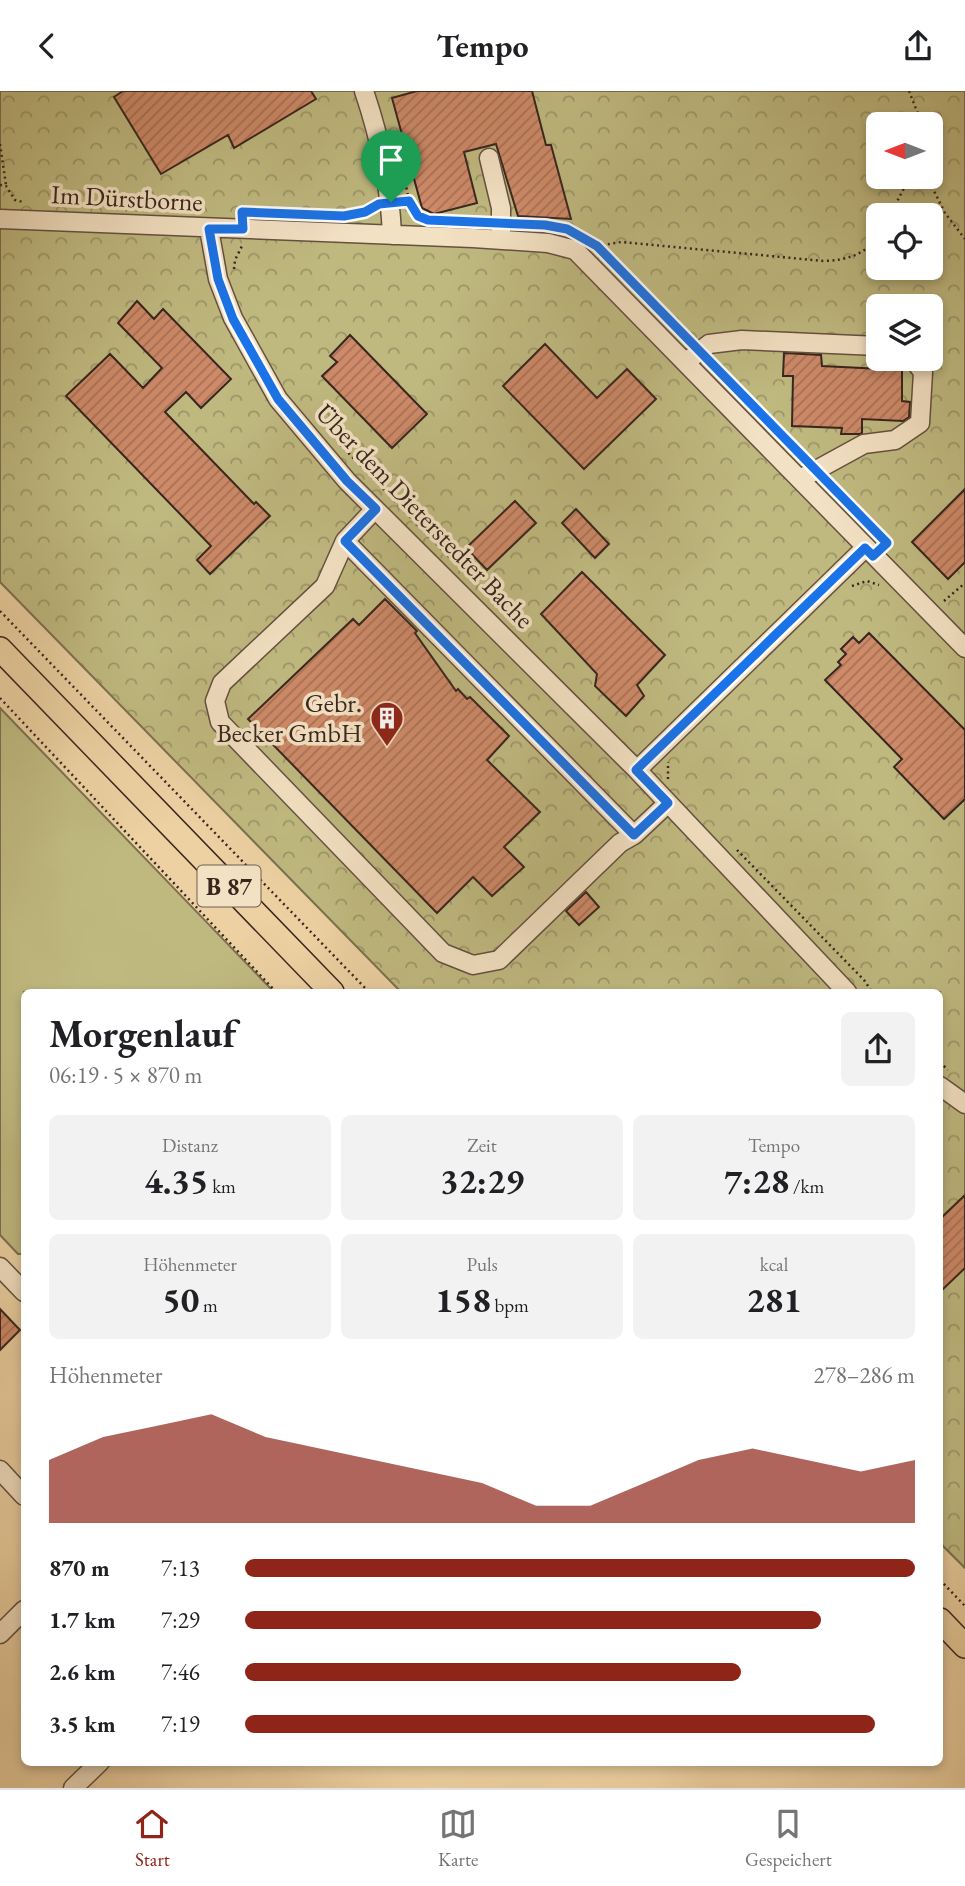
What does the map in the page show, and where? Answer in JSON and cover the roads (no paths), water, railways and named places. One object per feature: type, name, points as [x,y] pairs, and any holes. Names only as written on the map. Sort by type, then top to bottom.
[{"type":"main road","name":"B 87","points":[[0,649],[329,989]]},
{"type":"main road","points":[[943,1623],[965,1646]]},
{"type":"street","points":[[364,91],[380,144],[391,202],[392,235]]},
{"type":"street","points":[[489,158],[502,208],[501,240]]},
{"type":"street","name":"Im Dürstborne","points":[[0,219],[583,245],[693,356]]},
{"type":"street","name":"Über dem Dieterstedter Bache","points":[[209,229],[218,279],[233,319],[278,399],[347,481],[636,770],[844,989]]},
{"type":"street","points":[[866,345],[742,340],[709,344],[693,356],[808,475],[869,552],[891,573],[937,607],[965,648]]},
{"type":"street","points":[[808,475],[864,444],[895,440],[920,423],[922,371]]},
{"type":"street","points":[[376,509],[345,541],[325,586],[222,683],[215,701],[220,722],[443,953],[473,965],[499,960],[620,843],[634,835],[668,803]]},
{"type":"street","points":[[345,541],[634,835]]},
{"type":"street","points":[[636,770],[799,624],[869,552],[887,543]]},
{"type":"street","points":[[943,1088],[965,1104]]},
{"type":"street","points":[[0,1470],[21,1493]]},
{"type":"street","points":[[0,1634],[21,1613]]},
{"type":"street","points":[[73,1788],[96,1766]]},
{"type":"place","name":"Gebr. Becker GmbH","points":[[387,748]]}]
